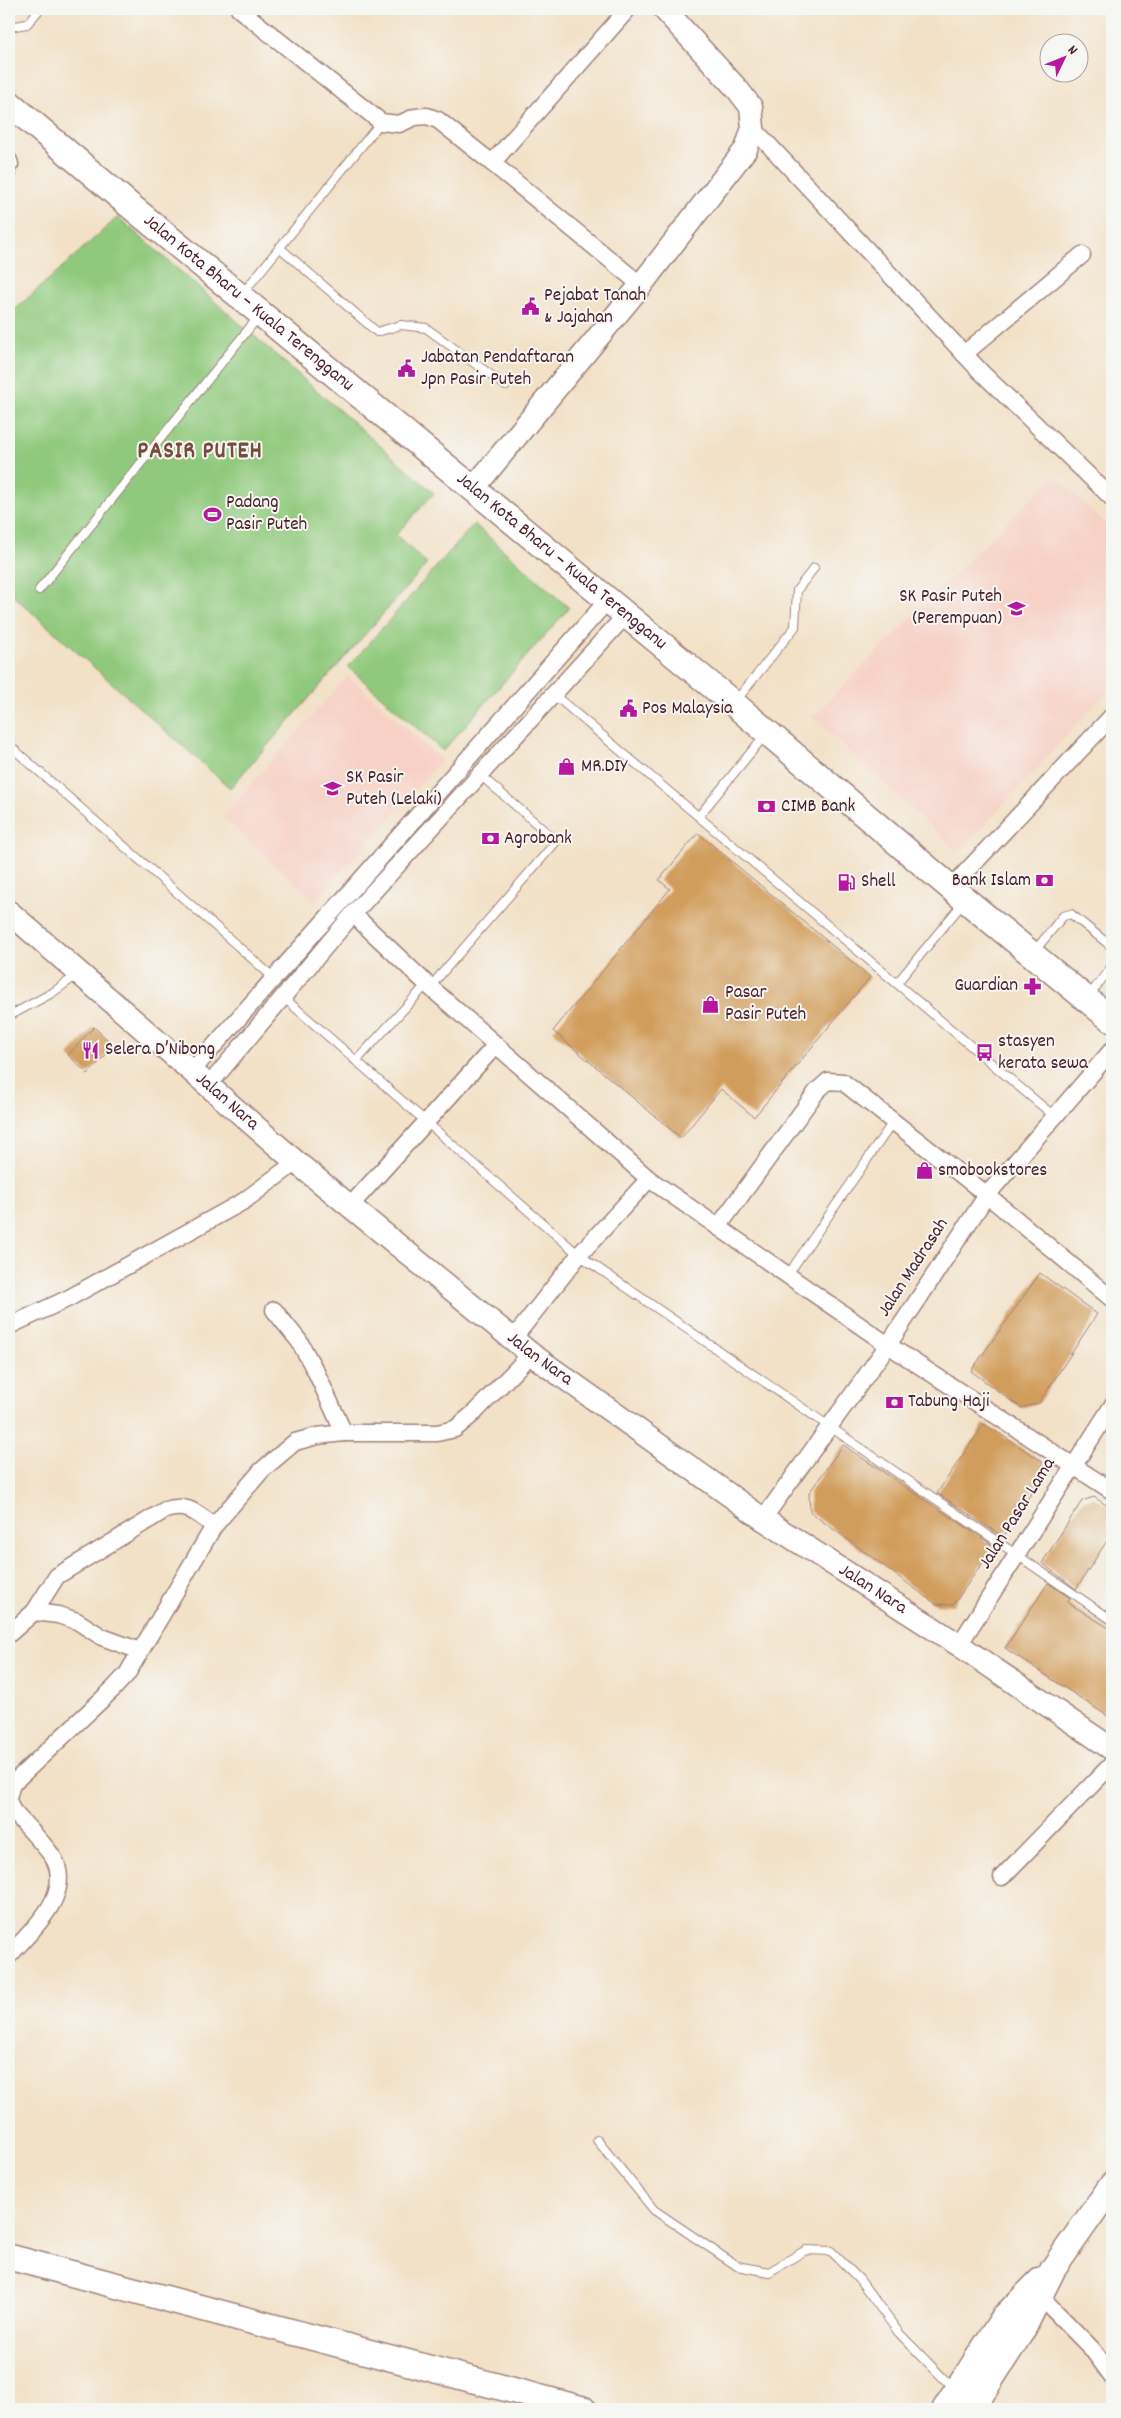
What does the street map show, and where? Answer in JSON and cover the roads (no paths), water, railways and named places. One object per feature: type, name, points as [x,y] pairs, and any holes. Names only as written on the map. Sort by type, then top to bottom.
[{"type":"main road","points":[[473,489],[641,284],[746,149],[753,128],[751,107],[738,90],[664,9]]},
{"type":"main road","name":"Jalan Kota Bharu – Kuala Terengganu","points":[[11,110],[734,704],[958,894],[1112,1020]]},
{"type":"main road","name":"Jalan Nara","points":[[9,912],[296,1162],[532,1354],[763,1519],[959,1645],[1112,1749]]},
{"type":"main road","points":[[945,2409],[1014,2323],[1112,2185]]},
{"type":"main road","points":[[9,2257],[583,2409]]},
{"type":"main road","points":[[928,2409],[954,2384],[984,2348],[1014,2323],[1040,2296],[1053,2269]]},
{"type":"main road","points":[[972,2409],[1014,2323]]},
{"type":"main road","points":[[983,2409],[1014,2323]]},
{"type":"street","points":[[239,9],[381,122],[399,124],[414,117],[427,116],[438,120],[641,284]]},
{"type":"street","points":[[492,163],[628,9]]},
{"type":"street","points":[[753,128],[964,354],[1112,498]]},
{"type":"street","points":[[964,354],[1082,255]]},
{"type":"street","points":[[199,1079],[283,997],[353,914],[553,694],[616,608]]},
{"type":"street","points":[[199,1079],[274,978],[616,608]]},
{"type":"street","points":[[958,894],[1112,716]]},
{"type":"street","points":[[353,914],[428,986],[648,1179],[888,1345],[1112,1491]]},
{"type":"street","points":[[350,1206],[496,1045]]},
{"type":"street","name":"Jalan Madrasah","points":[[763,1519],[888,1345],[987,1195],[1112,1050]]},
{"type":"street","points":[[718,1227],[817,1091],[828,1081],[843,1082],[987,1195],[1112,1299]]},
{"type":"street","points":[[9,1326],[69,1298],[244,1201],[296,1162]]},
{"type":"street","points":[[513,1339],[579,1255],[648,1179]]},
{"type":"street","points":[[274,1310],[299,1341],[312,1364],[344,1433]]},
{"type":"street","points":[[9,1794],[12,1784],[127,1674],[214,1526],[262,1470],[295,1442],[317,1436],[344,1433],[437,1433],[455,1429],[474,1413],[532,1354]]},
{"type":"street","name":"Jalan Pasar Lama","points":[[959,1645],[1112,1406]]},
{"type":"street","points":[[9,1634],[34,1612],[57,1576],[165,1510],[178,1506],[190,1509],[214,1526]]},
{"type":"street","points":[[34,1612],[58,1615],[77,1621],[102,1637],[140,1651]]},
{"type":"street","points":[[1002,1877],[1112,1764]]},
{"type":"street","points":[[9,1802],[12,1810],[56,1861],[60,1879],[56,1899],[9,1956]]},
{"type":"street","points":[[1040,2296],[1092,2349],[1112,2376]]},
{"type":"lane","points":[[9,27],[27,24],[40,9]]},
{"type":"lane","points":[[239,297],[381,122]]},
{"type":"lane","points":[[279,247],[377,332],[401,325],[426,328],[506,386]]},
{"type":"lane","points":[[39,590],[260,314]]},
{"type":"lane","points":[[734,704],[795,627],[797,590],[814,568]]},
{"type":"lane","points":[[553,694],[1054,1116]]},
{"type":"lane","points":[[699,816],[766,733]]},
{"type":"lane","points":[[9,744],[274,978]]},
{"type":"lane","points":[[356,1061],[428,986],[555,843],[553,838],[479,774]]},
{"type":"lane","points":[[897,983],[958,894]]},
{"type":"lane","points":[[1032,954],[1063,916],[1071,914],[1112,946]]},
{"type":"lane","points":[[1086,999],[1112,966]]},
{"type":"lane","points":[[9,1016],[52,993],[79,974]]},
{"type":"lane","points":[[283,997],[579,1255],[1112,1620]]},
{"type":"lane","points":[[787,1276],[893,1122]]},
{"type":"lane","points":[[597,2140],[654,2210],[737,2266],[769,2272],[806,2250],[831,2251],[859,2279],[899,2333],[944,2380],[954,2384]]},
{"type":"place","name":"Pejabat Tanah & Jajahan","points":[[530,307]]},
{"type":"place","name":"Jabatan Pendaftaran Jpn Pasir Puteh","points":[[407,369]]},
{"type":"place","name":"Padang Pasir Puteh","points":[[212,514]]},
{"type":"place","name":"SK Pasir Puteh (Perempuan)","points":[[1016,608]]},
{"type":"place","name":"Pos Malaysia","points":[[628,709]]},
{"type":"place","name":"MR.DIY","points":[[567,767]]},
{"type":"place","name":"SK Pasir Puteh (Lelaki)","points":[[332,789]]},
{"type":"place","name":"CIMB Bank","points":[[767,807]]},
{"type":"place","name":"Agrobank","points":[[490,839]]},
{"type":"place","name":"Bank Islam","points":[[1045,881]]},
{"type":"place","name":"Shell","points":[[847,882]]},
{"type":"place","name":"Guardian","points":[[1032,986]]},
{"type":"place","name":"Pasar Pasir Puteh","points":[[711,1004]]},
{"type":"place","name":"Selera D’Nibong","points":[[91,1050]]},
{"type":"place","name":"stasyen kerata sewa","points":[[984,1053]]},
{"type":"place","name":"smobookstores","points":[[924,1171]]},
{"type":"place","name":"Tabung Haji","points":[[894,1402]]},
{"type":"district","name":"PASIR PUTEH","points":[[200,452]]}]
